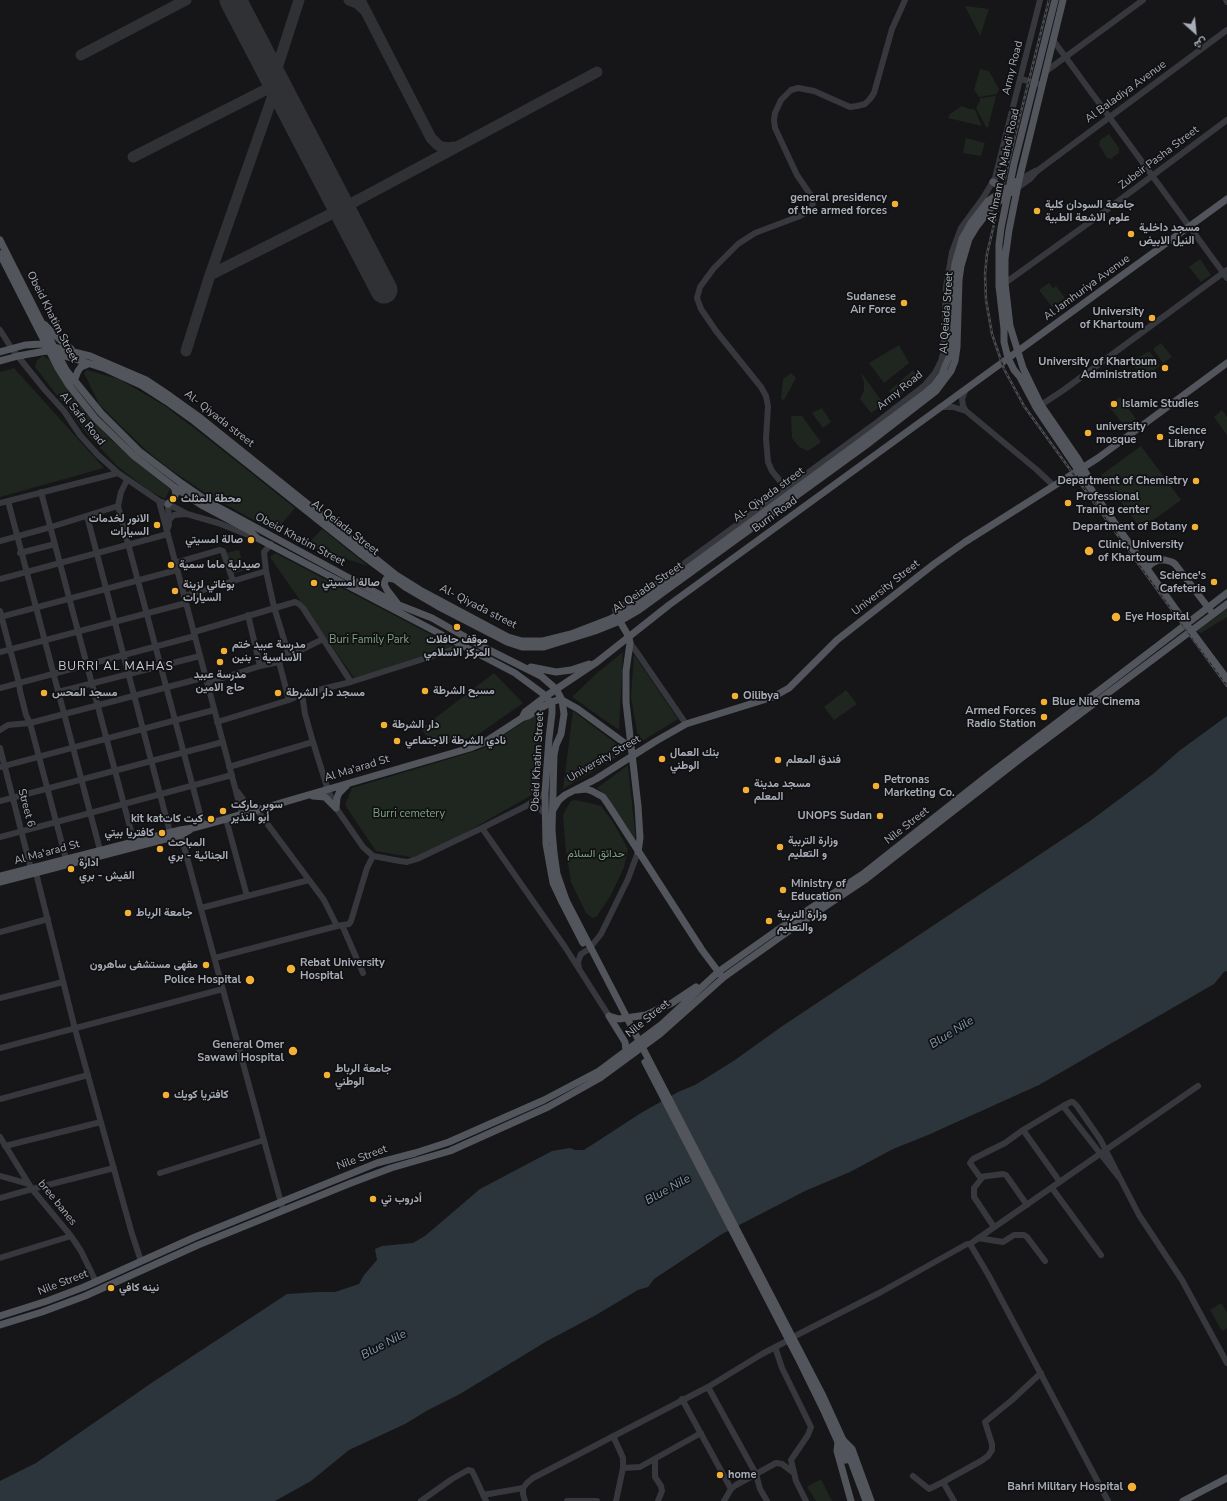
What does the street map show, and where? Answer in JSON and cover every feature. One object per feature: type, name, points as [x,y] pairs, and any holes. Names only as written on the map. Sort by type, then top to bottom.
[{"type":"main road","name":"Al Imam Al Mahdi Road","points":[[1055,0],[1038,84],[1007,190],[1001,228],[999,286],[1006,360],[1020,377],[1038,409],[1148,567]]},
{"type":"main road","points":[[1063,0],[1045,72],[1038,84],[1009,230],[1005,259],[1007,310],[1023,368],[1042,405],[1081,469],[1227,679]]},
{"type":"main road","points":[[1007,190],[1019,180]]},
{"type":"main road","points":[[993,182],[1007,190],[1017,188]]},
{"type":"main road","name":"Al- Qiyada street","points":[[51,349],[90,356],[146,380],[198,416],[305,505],[396,575],[420,590],[508,636],[522,641],[543,641],[571,634],[617,616],[643,600],[789,491],[862,441],[926,393],[941,376],[950,357],[953,280],[955,264],[962,239],[981,209],[991,199],[1007,190]]},
{"type":"main road","name":"Al Jamhuriya Avenue","points":[[1018,352],[1227,199]]},
{"type":"main road","name":"Obeid Khatim Street","points":[[0,240],[41,320],[51,349],[74,381],[101,413],[135,447],[195,493],[266,534],[399,605],[432,618],[541,676],[556,689],[562,700],[564,714],[561,734],[556,745],[554,756],[554,853],[557,874],[564,901]]},
{"type":"main road","name":"Obeid Khatim Street","points":[[1,258],[27,308],[51,349],[68,384],[95,418],[134,456],[174,487],[203,506],[250,531],[257,538],[515,673],[546,696],[551,702],[552,713],[545,793],[546,844],[549,869],[553,883],[564,901]]},
{"type":"main road","points":[[41,320],[74,352]]},
{"type":"main road","points":[[0,352],[35,344],[51,349]]},
{"type":"main road","points":[[0,361],[51,349]]},
{"type":"main road","name":"Al Qeiada Street","points":[[51,349],[88,364],[106,369],[131,380],[166,401],[305,505],[393,579],[429,602],[480,629],[506,642],[522,647],[544,647],[595,631],[617,616],[648,604],[862,441]]},
{"type":"main road","name":"Burri Road","points":[[546,696],[629,640],[669,605],[1018,352]]},
{"type":"main road","name":"University Street","points":[[553,811],[562,797],[602,775],[686,724],[772,697],[789,688],[837,640],[903,587],[965,542],[1098,458],[1227,363]]},
{"type":"main road","points":[[74,381],[81,367],[88,364]]},
{"type":"main road","points":[[1090,480],[1092,466],[1098,458]]},
{"type":"main road","points":[[168,504],[174,498],[176,493],[174,487]]},
{"type":"main road","points":[[1148,567],[1155,562],[1162,560],[1175,564],[1213,614]]},
{"type":"main road","points":[[393,579],[386,579],[384,585],[399,605]]},
{"type":"main road","name":"Nile Street","points":[[0,1316],[47,1302],[96,1282],[195,1237],[377,1163],[437,1147],[479,1130],[563,1091],[598,1071],[662,1024],[718,972],[776,931],[863,874],[987,776],[1227,593]]},
{"type":"main road","name":"Nile Street","points":[[0,1325],[42,1312],[84,1296],[283,1210],[391,1168],[450,1151],[564,1098],[609,1072],[669,1026],[724,977],[866,879],[1020,759],[1227,604]]},
{"type":"main road","points":[[617,616],[629,640],[626,702],[630,747],[635,775],[640,838],[638,852]]},
{"type":"main road","points":[[1185,620],[1227,674]]},
{"type":"main road","points":[[513,662],[533,668],[556,672],[597,662]]},
{"type":"main road","name":"Al Ma'arad St","points":[[522,718],[525,712],[546,696]]},
{"type":"main road","points":[[562,700],[598,722],[630,747]]},
{"type":"main road","name":"Al Ma'arad St","points":[[0,876],[34,870],[171,835],[478,746],[522,718],[551,702],[562,700]]},
{"type":"main road","points":[[336,808],[339,793],[349,783]]},
{"type":"main road","points":[[573,790],[586,789],[603,797],[612,808],[638,852],[702,950],[718,972],[724,977]]},
{"type":"main road","points":[[303,797],[325,797],[336,808]]},
{"type":"main road","name":"Al Ma'arad St","points":[[0,882],[66,859],[100,850],[134,844]]},
{"type":"main road","points":[[564,901],[786,1322],[822,1394],[866,1501]]},
{"type":"main road","points":[[609,1016],[619,1019],[646,1015],[672,1004],[698,986],[704,984]]},
{"type":"main road","points":[[609,1016],[626,1042],[626,1050]]},
{"type":"main road","points":[[841,1441],[837,1450],[851,1501]]},
{"type":"main road","points":[[841,1441],[861,1501]]},
{"type":"main road","points":[[841,1441],[852,1449],[871,1501]]},
{"type":"main road","points":[[1183,1501],[1227,1478]]},
{"type":"street","points":[[789,491],[772,471],[768,462],[766,439],[768,406],[766,396],[761,387],[716,331],[701,309],[697,298],[700,287],[714,268],[738,244],[755,233],[800,216],[807,212],[812,206],[812,197],[797,175],[775,128],[775,113],[781,100],[791,90],[798,88],[814,91],[850,107],[865,104],[874,93],[892,29],[905,0]]},
{"type":"street","name":"Army Road","points":[[862,441],[922,387],[935,373],[944,350],[946,287],[956,240],[963,224],[993,182],[999,164],[1040,0]]},
{"type":"street","points":[[1045,72],[1143,0]]},
{"type":"street","name":"Al Baladiya Avenue","points":[[1037,171],[1227,31]]},
{"type":"street","points":[[1053,40],[1151,176],[1225,271],[1227,278]]},
{"type":"street","points":[[1020,79],[1038,84]]},
{"type":"street","name":"Zubeir Pasha Street","points":[[1005,283],[1097,217],[1227,120]]},
{"type":"street","points":[[1019,180],[1037,171]]},
{"type":"street","points":[[1017,188],[1030,179],[1037,171]]},
{"type":"street","points":[[1042,405],[1066,389],[1225,271]]},
{"type":"street","name":"Al Safa Road","points":[[0,330],[12,349],[64,411],[80,435],[98,455],[127,480],[159,501],[187,514],[218,523],[257,538]]},
{"type":"street","points":[[966,389],[962,399],[963,406],[966,411],[1054,486]]},
{"type":"street","points":[[940,408],[953,407],[966,411]]},
{"type":"street","points":[[0,503],[118,472]]},
{"type":"street","points":[[127,480],[121,492],[118,506],[203,825]]},
{"type":"street","points":[[41,492],[56,544],[69,599],[134,844]]},
{"type":"street","points":[[8,501],[25,572],[100,850]]},
{"type":"street","points":[[159,501],[242,814]]},
{"type":"street","points":[[167,533],[168,504]]},
{"type":"street","points":[[0,541],[118,506]]},
{"type":"street","points":[[168,521],[174,515],[187,514]]},
{"type":"street","points":[[87,516],[171,835]]},
{"type":"street","points":[[0,579],[96,554],[167,533]]},
{"type":"street","points":[[20,553],[56,544]]},
{"type":"street","points":[[271,544],[264,552],[266,572],[274,607],[289,656]]},
{"type":"street","points":[[176,563],[220,550],[223,551],[233,581]]},
{"type":"street","points":[[66,859],[1,615],[35,608],[177,570]]},
{"type":"street","points":[[184,596],[266,572]]},
{"type":"street","points":[[0,688],[155,646],[248,615],[295,602],[299,604],[351,682]]},
{"type":"street","points":[[0,652],[186,603]]},
{"type":"street","points":[[248,615],[260,666]]},
{"type":"street","points":[[0,730],[8,725],[30,723],[166,687],[206,680],[279,662],[323,640]]},
{"type":"street","points":[[629,640],[686,724]]},
{"type":"street","points":[[218,722],[289,700],[302,694],[351,682],[464,646]]},
{"type":"street","points":[[58,692],[200,656]]},
{"type":"street","points":[[279,662],[289,700]]},
{"type":"street","points":[[302,694],[305,714],[328,790],[336,808],[363,847],[373,856],[400,861],[413,861],[526,806],[545,793]]},
{"type":"street","points":[[2,766],[143,730],[214,710]]},
{"type":"street","points":[[0,801],[115,772],[223,742]]},
{"type":"street","points":[[229,766],[313,742]]},
{"type":"street","name":"Street 6","points":[[0,748],[2,766],[13,798],[21,831],[48,919],[75,1029],[132,1234],[141,1261]]},
{"type":"street","points":[[0,837],[232,776]]},
{"type":"street","points":[[236,790],[255,810],[310,880],[340,926],[364,972]]},
{"type":"street","points":[[526,806],[533,804],[546,815]]},
{"type":"street","points":[[226,819],[247,896]]},
{"type":"street","points":[[482,828],[565,947],[609,1016]]},
{"type":"street","points":[[180,832],[283,1210]]},
{"type":"street","points":[[580,971],[578,962],[581,954],[589,949],[601,934],[628,879],[638,852]]},
{"type":"street","points":[[215,958],[349,924],[367,868],[373,856]]},
{"type":"street","points":[[201,908],[310,880]]},
{"type":"street","points":[[0,932],[48,919]]},
{"type":"street","points":[[0,998],[63,982]]},
{"type":"street","points":[[0,1048],[223,989]]},
{"type":"street","points":[[0,1099],[88,1075]]},
{"type":"street","points":[[797,1336],[967,1244],[970,1244],[1198,1086]]},
{"type":"street","points":[[982,1178],[975,1171],[970,1163],[971,1161],[1063,1106],[1073,1102],[1107,1150],[1139,1215],[1182,1280],[1227,1363]]},
{"type":"street","points":[[1063,1106],[1122,1180]]},
{"type":"street","points":[[6,1146],[101,1122]]},
{"type":"street","points":[[1022,1130],[1060,1182]]},
{"type":"street","name":"bree banes","points":[[0,1137],[30,1186],[71,1236],[81,1251],[96,1282]]},
{"type":"street","points":[[160,1173],[264,1140]]},
{"type":"street","points":[[0,1198],[30,1186],[114,1168]]},
{"type":"street","points":[[994,1227],[974,1197],[974,1188],[982,1178],[1003,1174],[1006,1175],[1027,1205]]},
{"type":"street","points":[[0,1176],[30,1186]]},
{"type":"street","points":[[1052,1188],[1101,1255]]},
{"type":"street","points":[[978,1238],[1003,1242],[1014,1235],[1024,1235],[1045,1261]]},
{"type":"street","points":[[0,1258],[71,1236]]},
{"type":"street","points":[[970,1244],[983,1264],[1108,1501]]},
{"type":"street","points":[[422,1501],[452,1479],[468,1470],[472,1471],[485,1498],[523,1488],[533,1478],[708,1386],[785,1342]]},
{"type":"street","points":[[775,1347],[782,1368],[811,1426],[808,1436],[791,1460],[794,1474],[806,1501]]},
{"type":"street","points":[[913,1476],[929,1489],[988,1456],[992,1450],[992,1444],[985,1422],[1012,1400],[1041,1373]]},
{"type":"street","points":[[708,1386],[756,1474],[760,1489],[766,1501]]},
{"type":"street","points":[[682,1399],[731,1489]]},
{"type":"street","points":[[623,1468],[640,1468],[701,1433]]},
{"type":"street","points":[[613,1436],[623,1458],[623,1468],[616,1501]]},
{"type":"street","points":[[655,1459],[655,1477],[661,1486],[662,1491],[658,1501]]},
{"type":"street","points":[[724,1501],[731,1489],[776,1463],[782,1464],[794,1474]]},
{"type":"street","points":[[943,1482],[954,1501]]},
{"type":"street","points":[[523,1488],[525,1501]]},
{"type":"street","points":[[567,1501],[597,1501]]},
{"type":"green space","points":[[965,6],[989,9],[980,36]]},
{"type":"green space","points":[[980,69],[989,71],[999,89],[997,94],[979,97],[974,90]]},
{"type":"green space","points":[[996,96],[988,127],[986,127],[976,108],[980,98]]},
{"type":"green space","points":[[962,106],[975,110],[982,126],[948,118],[950,114]]},
{"type":"green space","points":[[1109,134],[1119,148],[1119,153],[1111,159],[1107,158],[1099,145],[1100,140]]},
{"type":"green space","points":[[966,138],[985,143],[981,156],[963,153]]},
{"type":"green space","points":[[1200,259],[1211,275],[1201,282],[1189,267]]},
{"type":"green space","points":[[1049,283],[1053,288],[1056,286],[1065,298],[1052,307],[1039,290]]},
{"type":"green space","points":[[1161,343],[1172,357],[1163,363],[1153,349]]},
{"type":"green space","points":[[899,345],[909,363],[884,383],[869,363]]},
{"type":"green space","points":[[1149,351],[1160,366],[1148,374],[1145,370],[1139,373],[1131,362]]},
{"type":"green space","points":[[43,356],[53,362],[74,397],[109,438],[170,489],[165,499],[148,490],[117,466],[87,434],[35,367],[37,360]]},
{"type":"green space","points":[[14,368],[104,468],[0,497],[0,372]]},
{"type":"green space","points":[[87,370],[119,379],[165,406],[295,508],[275,532],[207,494],[171,470],[147,451],[99,404],[84,373]]},
{"type":"green space","points":[[913,370],[919,380],[895,399],[889,391]]},
{"type":"green space","points":[[791,373],[796,378],[784,400],[781,399],[783,379]]},
{"type":"green space","points":[[861,374],[884,404],[871,413],[860,399],[864,391],[864,382]]},
{"type":"green space","points":[[1120,397],[1136,419],[1125,427],[1108,405]]},
{"type":"green space","points":[[822,408],[831,422],[823,428],[812,413]]},
{"type":"green space","points":[[1222,410],[1227,417],[1227,435],[1214,417]]},
{"type":"green space","points":[[791,416],[802,416],[821,442],[808,451],[799,447],[792,438]]},
{"type":"green space","points":[[1141,446],[1181,500],[1141,529],[1101,475]]},
{"type":"green space","points":[[322,529],[368,566],[306,546]]},
{"type":"green space","points":[[239,550],[245,570],[233,574],[226,553]]},
{"type":"green space","name":"Buri Family Park","points":[[275,553],[457,648],[354,678],[270,557]]},
{"type":"green space","points":[[1227,609],[1227,617],[1201,633],[1197,631]]},
{"type":"green space","points":[[623,652],[619,730],[572,697],[597,673]]},
{"type":"green space","points":[[634,655],[678,719],[639,743],[631,697]]},
{"type":"green space","points":[[494,673],[523,703],[476,736],[436,747],[421,729]]},
{"type":"green space","points":[[846,690],[857,704],[834,720],[824,707]]},
{"type":"green space","points":[[573,711],[622,748],[622,754],[563,789]]},
{"type":"green space","name":"Burri cemetery","points":[[538,713],[543,716],[539,791],[447,843],[416,858],[376,851],[345,805],[352,788],[482,749]]},
{"type":"green space","name":"حدائق السلام","points":[[628,765],[636,841],[609,799],[597,788]]},
{"type":"green space","name":"حدائق السلام","points":[[575,800],[601,806],[613,822],[628,849],[624,867],[611,895],[597,916],[592,918],[586,913],[571,882],[566,851],[563,816],[571,801]]},
{"type":"green space","points":[[1221,1303],[1227,1312],[1227,1328],[1222,1331],[1210,1310]]},
{"type":"green space","points":[[821,1479],[832,1501],[816,1501],[807,1487]]},
{"type":"water","name":"Blue Nile","points":[[1227,716],[1227,971],[1224,972],[1214,984],[1039,1085],[928,1135],[893,1149],[850,1172],[805,1191],[722,1234],[654,1279],[648,1287],[638,1290],[596,1315],[547,1341],[460,1394],[428,1410],[405,1424],[349,1450],[311,1481],[275,1501],[0,1501],[0,1481],[36,1463],[150,1384],[287,1294],[335,1292],[359,1284],[364,1275],[377,1260],[375,1249],[382,1246],[413,1243],[425,1236],[480,1189],[552,1151],[570,1148],[575,1150],[584,1150],[641,1113],[678,1092],[695,1085],[735,1060],[781,1027],[1090,821],[1153,774],[1179,751]]},
{"type":"taxiway","points":[[81,55],[186,0]]},
{"type":"taxiway","points":[[186,351],[210,275],[277,84],[277,68],[299,0]]},
{"type":"taxiway","points":[[349,0],[357,3],[365,10]]},
{"type":"taxiway","points":[[360,0],[431,138],[442,147],[454,147]]},
{"type":"taxiway","points":[[210,275],[341,209],[597,72]]},
{"type":"taxiway","points":[[133,157],[277,84]]},
{"type":"runway","points":[[233,0],[384,290]]},
{"type":"railway","points":[[1049,0],[987,254],[985,274],[986,300],[992,334],[1004,369],[1024,406],[1227,686]]},
{"type":"place","name":"general presidency of the armed forces","points":[[895,204]]},
{"type":"place","name":"جامعة السودان كلية علوم الاشعة الطبية","points":[[1037,211]]},
{"type":"place","name":"مسجد داخلية النيل الابيض","points":[[1131,234]]},
{"type":"place","name":"Sudanese Air Force","points":[[904,303]]},
{"type":"place","name":"University of Khartoum","points":[[1152,318]]},
{"type":"place","name":"University of Khartoum Administration","points":[[1165,368]]},
{"type":"place","name":"Islamic Studies","points":[[1114,404]]},
{"type":"place","name":"university mosque","points":[[1088,433]]},
{"type":"place","name":"Science Library","points":[[1160,437]]},
{"type":"place","name":"Department of Chemistry","points":[[1196,481]]},
{"type":"place","name":"محطة المثلث","points":[[173,499]]},
{"type":"place","name":"Professional Traning center","points":[[1068,503]]},
{"type":"place","name":"الانور لخدمات السيارات","points":[[157,525]]},
{"type":"place","name":"Department of Botany","points":[[1195,527]]},
{"type":"place","name":"صالة امسيتي","points":[[251,540]]},
{"type":"place","name":"Clinic, University of Khartoum","points":[[1089,551]]},
{"type":"place","name":"صيدلية ماما سمية","points":[[171,565]]},
{"type":"place","name":"Science's Cafeteria","points":[[1214,582]]},
{"type":"place","name":"صالة أمسيتي","points":[[314,583]]},
{"type":"place","name":"بوغاتي لزينة السيارات","points":[[175,591]]},
{"type":"place","name":"Eye Hospital","points":[[1116,617]]},
{"type":"place","name":"موقف حافلات المركز الاسلامي","points":[[457,627]]},
{"type":"place","name":"مدرسة عبيد ختم الأساسية - بنين","points":[[224,651]]},
{"type":"place","name":"مدرسة عبيد حاج الامين","points":[[220,662]]},
{"type":"place","name":"مسبح الشرطة","points":[[425,691]]},
{"type":"place","name":"مسجد المحس","points":[[44,693]]},
{"type":"place","name":"مسجد دار الشرطة","points":[[278,693]]},
{"type":"place","name":"Oilibya","points":[[735,696]]},
{"type":"place","name":"Blue Nile Cinema","points":[[1044,702]]},
{"type":"place","name":"Armed Forces Radio Station","points":[[1044,717]]},
{"type":"place","name":"دار الشرطة","points":[[384,725]]},
{"type":"place","name":"نادي الشرطة الاجتماعي","points":[[397,741]]},
{"type":"place","name":"بنك العمال الوطني","points":[[662,759]]},
{"type":"place","name":"فندق المعلم","points":[[778,760]]},
{"type":"place","name":"Petronas Marketing Co.","points":[[876,786]]},
{"type":"place","name":"مسجد مدينة المعلم","points":[[746,790]]},
{"type":"place","name":"سوبر ماركت أبو النذير","points":[[223,811]]},
{"type":"place","name":"UNOPS Sudan","points":[[880,816]]},
{"type":"place","name":"kit katكيت كات","points":[[211,819]]},
{"type":"place","name":"كافتريا بيتي","points":[[162,833]]},
{"type":"place","name":"وزارة التربية و التعليم","points":[[780,847]]},
{"type":"place","name":"المباحث الجنائية - بري","points":[[160,849]]},
{"type":"place","name":"ادارة الفيش - بري","points":[[71,869]]},
{"type":"place","name":"Ministry of Education","points":[[783,890]]},
{"type":"place","name":"جامعة الرباط","points":[[128,913]]},
{"type":"place","name":"وزارة التربية والتعليم","points":[[769,921]]},
{"type":"place","name":"مقهى مستشفى ساهرون","points":[[206,965]]},
{"type":"place","name":"Rebat University Hospital","points":[[291,969]]},
{"type":"place","name":"Police Hospital","points":[[250,980]]},
{"type":"place","name":"General Omer Sawawi Hospital","points":[[293,1051]]},
{"type":"place","name":"جامعة الرباط الوطني","points":[[327,1075]]},
{"type":"place","name":"كافتريا كويك","points":[[166,1095]]},
{"type":"place","name":"أدروب تي","points":[[373,1199]]},
{"type":"place","name":"نينه كافي","points":[[111,1288]]},
{"type":"place","name":"home","points":[[720,1475]]},
{"type":"place","name":"Bahri Military Hospital","points":[[1132,1487]]},
{"type":"district","name":"BURRI AL MAHAS","points":[[116,667]]}]
